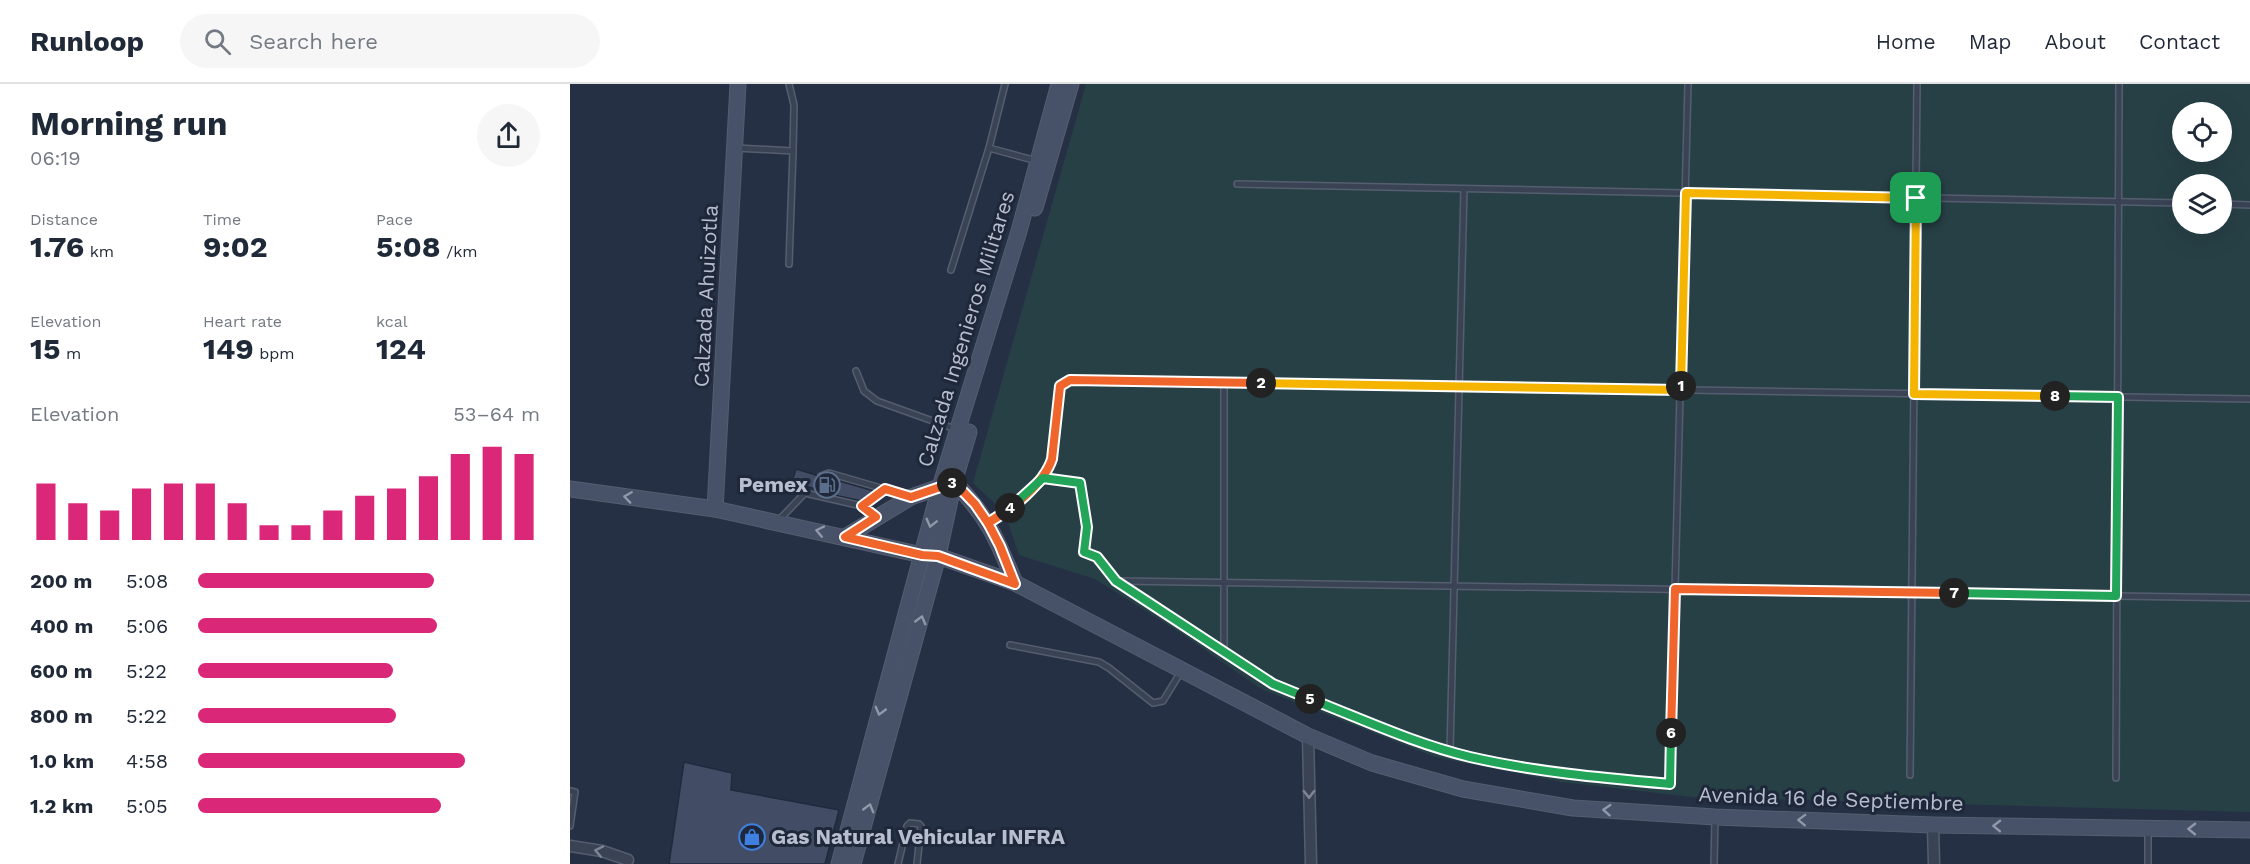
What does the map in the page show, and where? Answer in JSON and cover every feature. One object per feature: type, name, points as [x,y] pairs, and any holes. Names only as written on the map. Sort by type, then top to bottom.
[{"type":"main road","name":"Calzada Ahuizotla","points":[[715,510],[738,84]]},
{"type":"main road","name":"Calzada Ingenieros Militares","points":[[1043,162],[1059,84]]},
{"type":"main road","name":"Calzada Ingenieros Militares","points":[[839,864],[922,555],[964,432],[1043,162],[1071,84]]},
{"type":"main road","name":"Calzada Ingenieros Militares","points":[[853,864],[938,556],[947,485]]},
{"type":"main road","points":[[845,537],[911,497],[947,485],[975,504],[1000,546],[1015,584]]},
{"type":"main road","name":"Avenida 16 de Septiembre","points":[[570,489],[715,510],[922,555],[938,556],[1015,584],[1308,736],[1372,763],[1463,789],[1573,808],[1714,817],[1933,825],[2250,830]]},
{"type":"street","points":[[1308,736],[1311,864]]},
{"type":"street","points":[[1933,825],[1934,864]]},
{"type":"street","points":[[570,846],[602,851],[629,862]]},
{"type":"lane","points":[[789,84],[794,105],[789,264]]},
{"type":"lane","points":[[951,270],[989,147],[1005,84]]},
{"type":"lane","points":[[1043,478],[1080,483],[1087,527],[1084,552],[1097,557],[1116,581],[1273,684],[1435,748],[1532,769],[1670,784],[1688,84]]},
{"type":"lane","points":[[1910,775],[1917,84]]},
{"type":"lane","points":[[2116,778],[2119,84]]},
{"type":"lane","points":[[989,147],[1043,162]]},
{"type":"lane","points":[[735,148],[793,152]]},
{"type":"lane","points":[[1237,184],[2172,203]]},
{"type":"lane","points":[[1450,751],[1464,189]]},
{"type":"lane","points":[[2232,204],[2250,205]]},
{"type":"lane","points":[[856,370],[864,390],[877,400],[964,432]]},
{"type":"lane","points":[[988,523],[1005,513],[1043,478],[1052,459],[1060,386],[1070,380],[2250,399]]},
{"type":"lane","points":[[1224,382],[1224,652]]},
{"type":"lane","points":[[821,476],[829,473],[911,497]]},
{"type":"lane","points":[[777,522],[810,487]]},
{"type":"lane","points":[[862,506],[885,489]]},
{"type":"lane","points":[[805,492],[862,506],[876,517]]},
{"type":"lane","points":[[1116,581],[2250,598]]},
{"type":"lane","points":[[1010,645],[1099,662],[1153,704],[1163,700],[1182,670]]},
{"type":"lane","points":[[570,791],[575,792],[570,826]]},
{"type":"lane","points":[[1713,864],[1714,817]]},
{"type":"lane","points":[[898,864],[907,826],[919,824],[921,826],[917,864]]},
{"type":"lane","points":[[2148,829],[2148,864]]},
{"type":"green space","points":[[1086,84],[2250,84],[2250,812],[1693,797],[1561,782],[1435,757],[1261,689],[1179,632],[1095,579],[1019,555],[1005,513],[973,483]]},
{"type":"building","name":"Pemex","points":[[796,469],[816,475],[820,481],[829,478],[874,491],[861,501],[839,496],[792,482]]},
{"type":"building","name":"Gas Natural Vehicular INFRA","points":[[684,762],[732,773],[731,790],[839,810],[825,864],[669,864]]},
{"type":"place","name":"Pemex","points":[[827,485]]},
{"type":"place","name":"Gas Natural Vehicular INFRA","points":[[752,837]]},
{"type":"route","points":[[1916,198],[1686,193],[1680,390],[1070,380],[1060,386],[1049,469],[1043,478],[1005,513],[988,523],[975,504],[954,482],[911,497],[885,489],[862,506],[876,517],[845,537],[922,555],[938,556],[1015,584],[988,523],[1005,513],[1043,478],[1080,483],[1087,527],[1084,552],[1097,557],[1116,581],[1273,684],[1435,748],[1469,757],[1532,769],[1670,784],[1675,589],[2116,596],[2118,397],[1914,394],[1916,198]]}]
